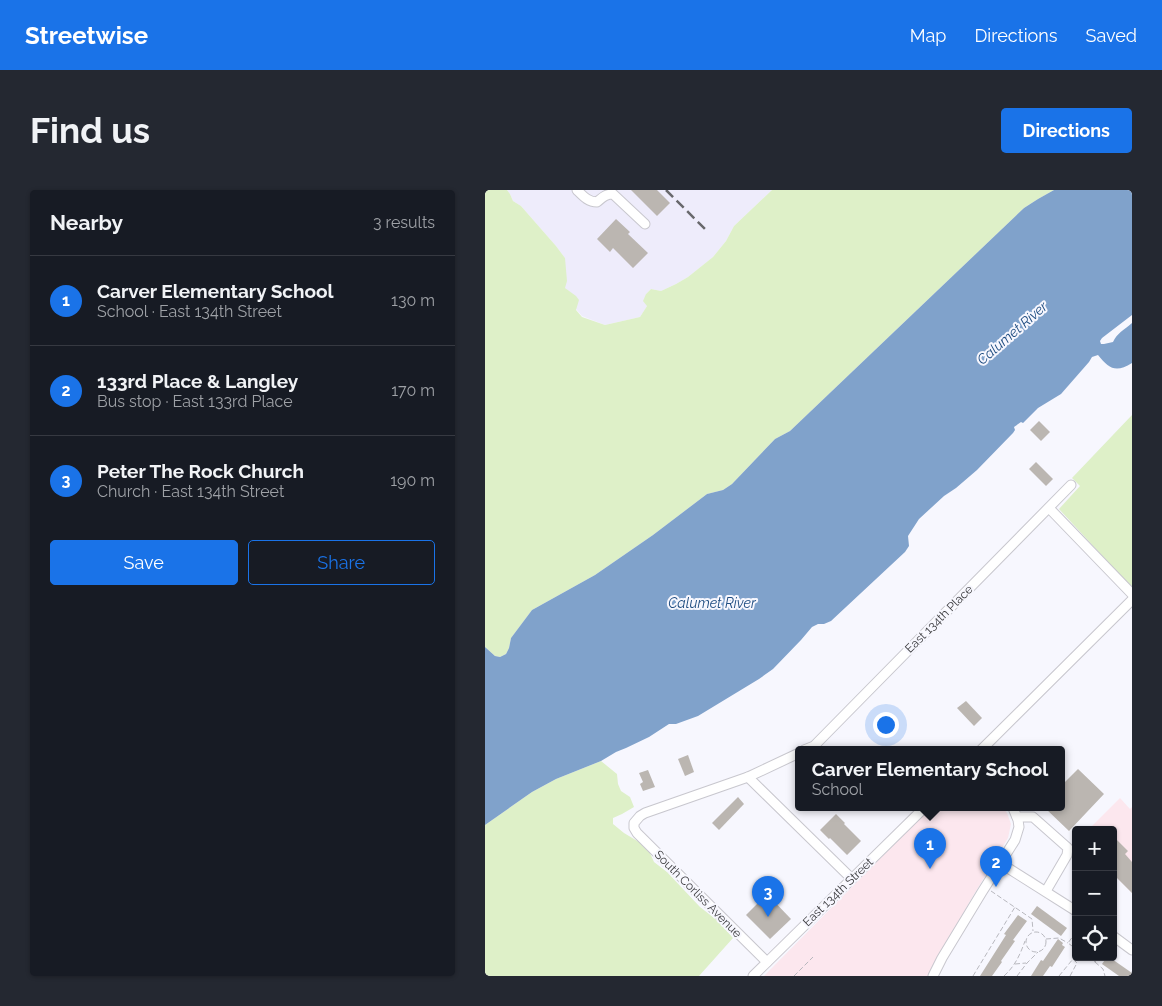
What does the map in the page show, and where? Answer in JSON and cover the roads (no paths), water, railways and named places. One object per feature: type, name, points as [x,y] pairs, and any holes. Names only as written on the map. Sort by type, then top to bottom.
[{"type":"street","points":[[577,190],[587,200],[593,202],[597,202],[608,194],[613,194],[645,224]]},
{"type":"street","name":"East 134th Place","points":[[813,746],[1071,485]]},
{"type":"street","points":[[1049,508],[1132,594]]},
{"type":"street","points":[[985,746],[1132,600]]},
{"type":"street","points":[[795,755],[748,777],[852,879]]},
{"type":"street","name":"South Corliss Avenue","points":[[748,777],[645,813],[634,823],[634,828],[767,962]]},
{"type":"street","name":"East 134th Street","points":[[753,976],[920,811]]},
{"type":"street","points":[[933,976],[957,933],[1015,840],[1019,826],[1014,811]]},
{"type":"street","points":[[1017,817],[1033,817],[1068,848],[1067,855],[1046,891]]},
{"type":"street","points":[[1000,863],[1072,907]]},
{"type":"street","points":[[1117,939],[1128,947],[1132,937]]},
{"type":"water","name":"Calumet River","points":[[1054,190],[1132,190],[1132,315],[1100,341],[1101,344],[1113,342],[1132,323],[1132,363],[1117,369],[1106,364],[1098,355],[1092,357],[1061,394],[1038,408],[1023,423],[1021,422],[1014,427],[1013,433],[977,470],[919,519],[908,536],[909,546],[905,552],[831,621],[812,627],[773,669],[759,679],[698,716],[676,724],[669,724],[649,737],[601,761],[556,779],[532,792],[485,825],[485,647],[495,656],[500,657],[506,654],[511,638],[532,610],[595,575],[653,535],[707,494],[723,490],[732,484],[775,439],[790,431],[1024,208]]},
{"type":"railway","points":[[666,190],[705,229]]},
{"type":"place","name":"Carver Elementary School","points":[[930,869]]},
{"type":"place","name":"133rd Place & Langley","points":[[996,887]]},
{"type":"place","name":"Peter The Rock Church","points":[[768,917]]}]
